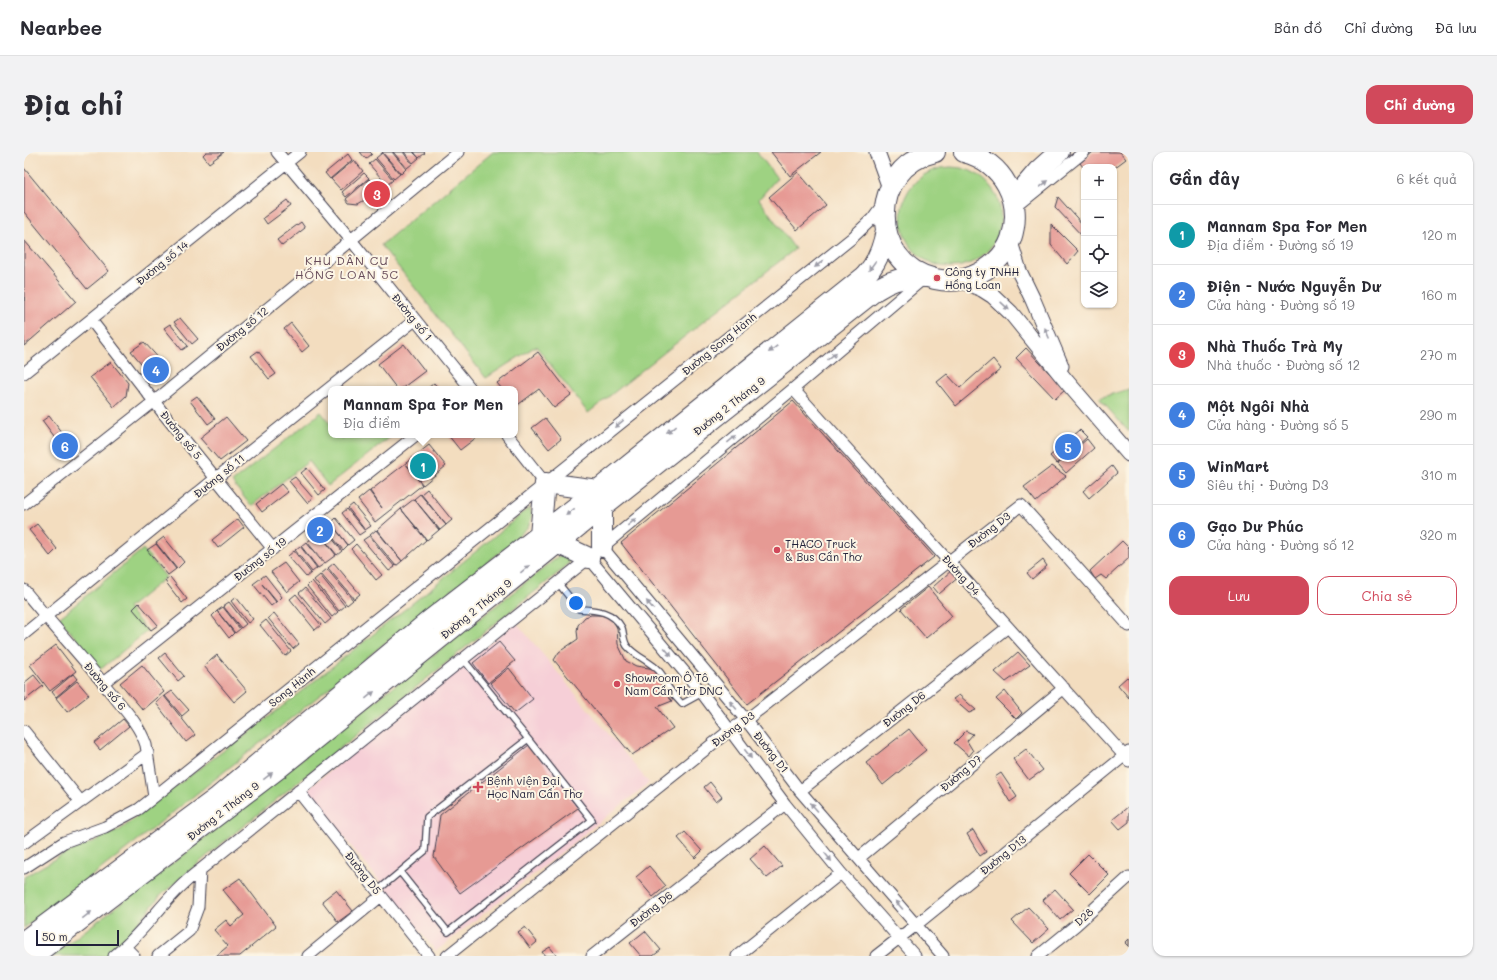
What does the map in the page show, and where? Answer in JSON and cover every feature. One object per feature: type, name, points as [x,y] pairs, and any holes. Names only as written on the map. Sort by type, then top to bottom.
[{"type":"highway","points":[[935,152],[920,157],[902,170],[888,193],[884,220],[892,245],[900,258],[908,266],[925,277],[949,281],[960,280],[980,273],[990,267],[1001,256],[1010,242],[1014,226],[1014,205],[1008,185],[998,172],[980,154]]},
{"type":"highway","points":[[1014,205],[1038,171],[1059,152]]},
{"type":"highway","name":"Đường 2 Tháng 9","points":[[600,499],[865,276],[879,255],[886,230]]},
{"type":"highway","name":"Đường 2 Tháng 9","points":[[33,956],[51,933],[279,768],[549,539],[600,499],[876,290],[899,279],[917,276],[925,277]]},
{"type":"highway","points":[[546,484],[600,499],[595,552],[549,539],[546,484]]},
{"type":"highway","name":"Đường 2 Tháng 9","points":[[24,941],[51,933]]},
{"type":"street","name":"Đường số 1","points":[[277,152],[469,386]]},
{"type":"street","name":"Đường số 14","points":[[24,373],[300,152]]},
{"type":"street","name":"Đường số 12","points":[[24,504],[154,401],[458,152]]},
{"type":"street","points":[[877,152],[888,193]]},
{"type":"street","points":[[1014,205],[1024,200],[1084,152]]},
{"type":"street","name":"Đường Song Hành","points":[[546,484],[852,238],[872,219],[888,193]]},
{"type":"street","points":[[1010,242],[1019,271],[1033,300],[1067,382]]},
{"type":"street","points":[[114,956],[125,947],[181,885],[558,583],[794,389],[925,277]]},
{"type":"street","points":[[960,280],[982,289],[1002,304],[1020,322],[1067,382],[1129,454]]},
{"type":"street","name":"Đường số 5","points":[[91,320],[273,549]]},
{"type":"street","name":"Đường số 11","points":[[332,386],[415,320]]},
{"type":"street","name":"Đường số 11","points":[[24,634],[328,389]]},
{"type":"street","name":"Đường D4","points":[[794,389],[1064,688],[1128,756]]},
{"type":"street","name":"Đường số 19","points":[[103,683],[412,438]]},
{"type":"street","points":[[509,438],[546,484]]},
{"type":"street","name":"Song Hành","points":[[24,868],[64,842],[105,827],[139,809],[546,484]]},
{"type":"street","name":"Đường D3","points":[[447,956],[730,730],[746,720],[1021,505],[1129,626]]},
{"type":"street","name":"Đường D1","points":[[595,552],[785,804],[841,873],[914,956]]},
{"type":"street","name":"Đường D1","points":[[595,552],[746,720],[800,791],[943,956]]},
{"type":"street","name":"Đường số 6","points":[[24,590],[103,683],[144,738],[148,753],[154,797]]},
{"type":"street","name":"Đường D6","points":[[800,791],[1008,626]]},
{"type":"street","name":"Đường D7","points":[[858,858],[1064,688]]},
{"type":"street","points":[[24,732],[81,802]]},
{"type":"street","points":[[24,843],[148,753]]},
{"type":"street","name":"Đường D13","points":[[876,956],[1128,756]]},
{"type":"street","name":"Đường D5","points":[[298,791],[429,956]]},
{"type":"street","name":"Đường D6","points":[[592,956],[785,804]]},
{"type":"street","points":[[158,956],[189,931],[198,907],[200,870]]},
{"type":"street","points":[[738,956],[841,873]]},
{"type":"street","name":"D28","points":[[1038,956],[1076,925],[1129,877]]},
{"type":"street","points":[[308,956],[379,893]]},
{"type":"street","points":[[125,947],[134,956]]},
{"type":"lane","points":[[558,583],[579,609],[608,613],[616,619],[622,630],[627,646],[658,670],[665,679],[668,688],[682,704],[702,693]]},
{"type":"lane","points":[[400,872],[448,932],[592,820],[462,659]]},
{"type":"lane","points":[[379,893],[425,850],[427,817],[528,739]]},
{"type":"shaded area","name":"Bệnh viện Đại Học Nam Cần Thơ","points":[[516,622],[649,783],[436,951],[306,790]]},
{"type":"green space","points":[[493,152],[757,152],[777,178],[759,199],[795,249],[588,413],[536,346],[486,378],[381,245]]},
{"type":"green space","points":[[951,167],[961,168],[979,175],[993,189],[1000,207],[1000,227],[993,245],[979,259],[961,266],[951,267],[941,266],[923,259],[909,245],[902,227],[901,217],[902,207],[909,189],[923,175],[941,168]]},
{"type":"green space","points":[[1129,389],[1129,432],[1099,398]]},
{"type":"green space","points":[[321,412],[328,421],[328,438],[389,438],[328,486],[309,461],[251,506],[232,482]]},
{"type":"green space","points":[[530,507],[532,517],[528,527],[508,546],[146,834],[24,928],[24,877],[64,854],[120,830],[157,800],[265,720],[419,598]]},
{"type":"green space","points":[[143,549],[166,577],[128,608],[147,631],[101,669],[59,618]]},
{"type":"green space","points":[[563,553],[571,560],[563,569],[221,844],[160,896],[118,948],[108,956],[52,956],[186,853],[261,791]]},
{"type":"building","points":[[206,152],[224,152],[209,163],[203,155]]},
{"type":"building","points":[[360,152],[370,152],[372,154],[366,159]]},
{"type":"building","points":[[382,152],[392,152],[406,169],[401,174]]},
{"type":"building","points":[[393,152],[403,152],[412,164],[407,168]]},
{"type":"building","points":[[404,152],[413,152],[419,158],[413,163]]},
{"type":"building","points":[[414,152],[424,152],[425,153],[419,158]]},
{"type":"building","points":[[771,152],[821,152],[790,176]]},
{"type":"building","points":[[1093,152],[1120,152],[1126,159],[1117,166],[1117,164],[1081,164],[1080,163]]},
{"type":"building","points":[[382,153],[400,174],[394,179],[376,158]]},
{"type":"building","points":[[348,154],[352,160],[330,179],[325,173]]},
{"type":"building","points":[[375,159],[393,180],[387,185],[369,164]]},
{"type":"building","points":[[354,160],[363,171],[341,190],[331,179]]},
{"type":"building","points":[[24,168],[109,271],[87,289],[24,212]]},
{"type":"building","points":[[798,172],[826,205],[797,230],[769,197]]},
{"type":"building","points":[[364,173],[369,178],[346,197],[342,192]]},
{"type":"building","points":[[369,179],[379,191],[358,204],[349,203],[346,199]]},
{"type":"building","points":[[1058,197],[1081,223],[1081,235],[1055,207]]},
{"type":"building","points":[[287,200],[291,206],[267,224],[263,218]]},
{"type":"building","points":[[301,222],[305,228],[282,246],[277,240]]},
{"type":"building","points":[[1051,224],[1078,251],[1067,264],[1051,245]]},
{"type":"building","points":[[24,240],[76,301],[24,346],[24,301],[26,299],[24,297]]},
{"type":"building","points":[[180,318],[198,339],[192,344],[174,322]]},
{"type":"building","points":[[291,323],[309,346],[302,352],[284,329]]},
{"type":"building","points":[[170,324],[188,346],[182,350],[164,328]]},
{"type":"building","points":[[144,342],[163,363],[158,368],[146,369],[131,351]]},
{"type":"building","points":[[404,344],[425,371],[405,386],[395,386],[378,364]]},
{"type":"building","points":[[1026,348],[1065,390],[1055,399],[1016,358]]},
{"type":"building","points":[[258,351],[276,374],[269,379],[251,356]]},
{"type":"building","points":[[538,352],[571,395],[554,408],[539,389],[518,405],[518,386],[500,386],[497,383]]},
{"type":"building","points":[[993,359],[1001,369],[956,406],[937,382],[947,374],[960,388]]},
{"type":"building","points":[[111,362],[128,383],[126,396],[114,407],[90,377]]},
{"type":"building","points":[[197,396],[215,419],[208,424],[190,401]]},
{"type":"building","name":"THACO Truck & Bus Cần Thơ","points":[[793,401],[934,557],[747,704],[621,543]]},
{"type":"building","points":[[49,416],[67,439],[60,445],[42,421]]},
{"type":"building","points":[[226,417],[246,441],[220,461],[200,438]]},
{"type":"building","points":[[545,418],[561,439],[549,449],[532,428]]},
{"type":"building","points":[[1080,430],[1087,437],[1057,464],[1050,456]]},
{"type":"building","points":[[450,438],[476,438],[460,450]]},
{"type":"building","points":[[1087,439],[1094,448],[1066,473],[1058,464]]},
{"type":"building","points":[[429,445],[446,466],[423,485],[406,464],[422,485],[375,522],[358,500],[369,491],[382,508],[370,491]]},
{"type":"building","points":[[1052,466],[1066,476],[1036,502],[1024,487]]},
{"type":"building","points":[[1112,466],[1117,473],[1089,498],[1083,491]]},
{"type":"building","points":[[307,468],[325,490],[319,495],[301,473]]},
{"type":"building","points":[[295,477],[313,498],[307,503],[289,481]]},
{"type":"building","points":[[281,484],[288,492],[262,512],[256,504]]},
{"type":"building","points":[[427,489],[452,520],[446,525],[421,494]]},
{"type":"building","points":[[420,494],[446,525],[440,530],[414,499]]},
{"type":"building","points":[[414,499],[439,530],[427,540],[401,509]]},
{"type":"building","points":[[353,504],[371,526],[365,530],[348,508]]},
{"type":"building","points":[[347,509],[365,531],[359,535],[342,513]]},
{"type":"building","points":[[401,509],[426,540],[402,561],[377,530]]},
{"type":"building","points":[[336,518],[354,540],[348,545],[331,523]]},
{"type":"building","points":[[238,519],[244,527],[218,548],[212,540]]},
{"type":"building","points":[[331,523],[348,545],[343,550],[325,528]]},
{"type":"building","points":[[37,524],[57,549],[50,556],[29,530]]},
{"type":"building","points":[[325,529],[342,551],[337,555],[319,533]]},
{"type":"building","points":[[376,530],[402,561],[396,566],[370,535]]},
{"type":"building","points":[[319,533],[336,555],[325,563],[307,542]]},
{"type":"building","points":[[369,536],[395,567],[389,571],[363,540]]},
{"type":"building","points":[[164,537],[184,562],[177,569],[156,543]]},
{"type":"building","points":[[1122,541],[1129,548],[1129,558],[1106,579],[1101,575],[1095,579],[1090,571]]},
{"type":"building","points":[[306,542],[324,564],[318,568],[301,546]]},
{"type":"building","points":[[156,544],[176,569],[168,575],[147,550]]},
{"type":"building","points":[[356,544],[382,575],[376,580],[351,549]]},
{"type":"building","points":[[300,546],[317,568],[312,572],[295,550]]},
{"type":"building","points":[[294,551],[311,573],[306,577],[288,556]]},
{"type":"building","points":[[1043,560],[1047,566],[1032,579],[1027,573]]},
{"type":"building","points":[[284,563],[299,582],[287,592],[271,572]]},
{"type":"building","points":[[334,563],[360,594],[354,599],[328,568]]},
{"type":"building","points":[[327,569],[353,600],[347,605],[321,574]]},
{"type":"building","points":[[953,569],[960,576],[939,594],[933,587]]},
{"type":"building","points":[[265,575],[282,597],[277,602],[262,584],[276,602],[271,606],[253,584]]},
{"type":"building","points":[[320,575],[345,606],[339,611],[314,580]]},
{"type":"building","points":[[170,577],[187,599],[182,603],[165,581]]},
{"type":"building","points":[[312,581],[338,612],[332,617],[307,586]]},
{"type":"building","points":[[928,587],[952,616],[926,638],[901,609]]},
{"type":"building","points":[[305,588],[331,619],[325,624],[299,593]]},
{"type":"building","points":[[296,594],[321,625],[315,630],[290,599]]},
{"type":"building","points":[[236,597],[253,619],[248,623],[231,601]]},
{"type":"building","points":[[229,602],[246,624],[241,628],[223,606]]},
{"type":"building","points":[[139,603],[158,625],[151,630],[133,609]]},
{"type":"building","points":[[223,607],[240,629],[235,633],[217,611]]},
{"type":"building","points":[[217,611],[234,633],[229,638],[212,616]]},
{"type":"building","points":[[274,613],[299,644],[293,649],[268,618]]},
{"type":"building","name":"Showroom Ô Tô Nam Cần Thơ DNC","points":[[591,615],[609,617],[614,622],[617,628],[618,644],[626,661],[636,666],[655,669],[661,679],[661,689],[672,701],[657,707],[673,728],[632,755],[554,660],[559,652],[578,639],[578,625],[585,617]]},
{"type":"building","points":[[266,620],[291,651],[285,656],[260,625]]},
{"type":"building","points":[[499,642],[515,661],[488,683],[473,663]]},
{"type":"building","points":[[56,645],[76,671],[50,691],[30,665]]},
{"type":"building","points":[[1018,652],[1030,665],[1006,682],[995,672]]},
{"type":"building","points":[[165,653],[184,676],[178,681],[159,658]]},
{"type":"building","points":[[217,655],[247,691],[234,702],[204,666]]},
{"type":"building","points":[[142,665],[164,692],[143,710],[120,683]]},
{"type":"building","points":[[509,668],[533,699],[515,713],[490,683]]},
{"type":"building","points":[[73,674],[77,679],[56,697],[52,692]]},
{"type":"building","points":[[34,675],[43,686],[24,701],[24,683]]},
{"type":"building","points":[[1127,677],[1129,679],[1129,698],[1118,685]]},
{"type":"building","points":[[77,681],[89,695],[67,712],[56,698]]},
{"type":"building","points":[[172,691],[189,710],[182,716],[165,696]]},
{"type":"building","points":[[1005,691],[1022,713],[1016,719],[996,699]]},
{"type":"building","points":[[959,695],[976,710],[969,713],[953,699]]},
{"type":"building","points":[[164,696],[195,735],[186,742],[156,703]]},
{"type":"building","points":[[123,719],[129,726],[100,750],[94,743]]},
{"type":"building","points":[[909,729],[926,750],[883,785],[866,763]]},
{"type":"building","points":[[966,731],[973,734],[967,741],[973,751],[969,756],[954,743]]},
{"type":"building","points":[[529,745],[578,808],[460,893],[434,857],[440,815]]},
{"type":"building","points":[[1026,749],[1043,770],[1029,780],[1013,759]]},
{"type":"building","points":[[1001,773],[1017,797],[1010,802],[995,777]]},
{"type":"building","points":[[710,782],[722,797],[716,802],[704,787]]},
{"type":"building","points":[[1129,806],[1129,822],[1120,829],[1112,820]]},
{"type":"building","points":[[973,830],[986,852],[980,856],[967,834]]},
{"type":"building","points":[[685,832],[702,851],[695,858],[678,838]]},
{"type":"building","points":[[765,846],[782,866],[767,878],[750,859]]},
{"type":"building","points":[[1088,854],[1109,875],[1090,894],[1069,873]]},
{"type":"building","points":[[649,866],[666,886],[653,897],[636,877]]},
{"type":"building","points":[[240,878],[276,926],[240,956],[216,956],[228,946],[214,930],[226,920],[231,926],[244,915],[223,890]]},
{"type":"building","points":[[1055,889],[1073,909],[1060,920],[1043,900]]},
{"type":"building","points":[[336,890],[353,911],[338,922],[322,901]]},
{"type":"building","points":[[1028,907],[1049,929],[1033,943],[1012,921]]},
{"type":"building","points":[[525,927],[537,942],[530,948],[518,932]]},
{"type":"building","points":[[645,931],[661,950],[653,956],[641,956],[630,943]]},
{"type":"building","points":[[1129,939],[1129,947],[1125,943]]},
{"type":"building","points":[[550,947],[557,956],[545,956],[542,952]]},
{"type":"place","name":"Nhà Thuốc Trà My","points":[[377,194]]},
{"type":"place","name":"Công ty TNHH Hồng Loan","points":[[937,278]]},
{"type":"place","name":"Một Ngôi Nhà","points":[[156,370]]},
{"type":"place","name":"Gạo Dư Phúc","points":[[65,446]]},
{"type":"place","name":"WinMart","points":[[1068,447]]},
{"type":"place","name":"Mannam Spa For Men","points":[[423,466]]},
{"type":"place","name":"Điện - Nước Nguyễn Dư","points":[[320,530]]},
{"type":"place","name":"THACO Truck & Bus Cần Thơ","points":[[777,550]]},
{"type":"place","name":"Showroom Ô Tô Nam Cần Thơ DNC","points":[[617,684]]},
{"type":"place","name":"Bệnh viện Đại Học Nam Cần Thơ","points":[[478,787]]},
{"type":"district","name":"KHU DÂN CƯ HỒNG LOAN 5C","points":[[347,268]]}]
